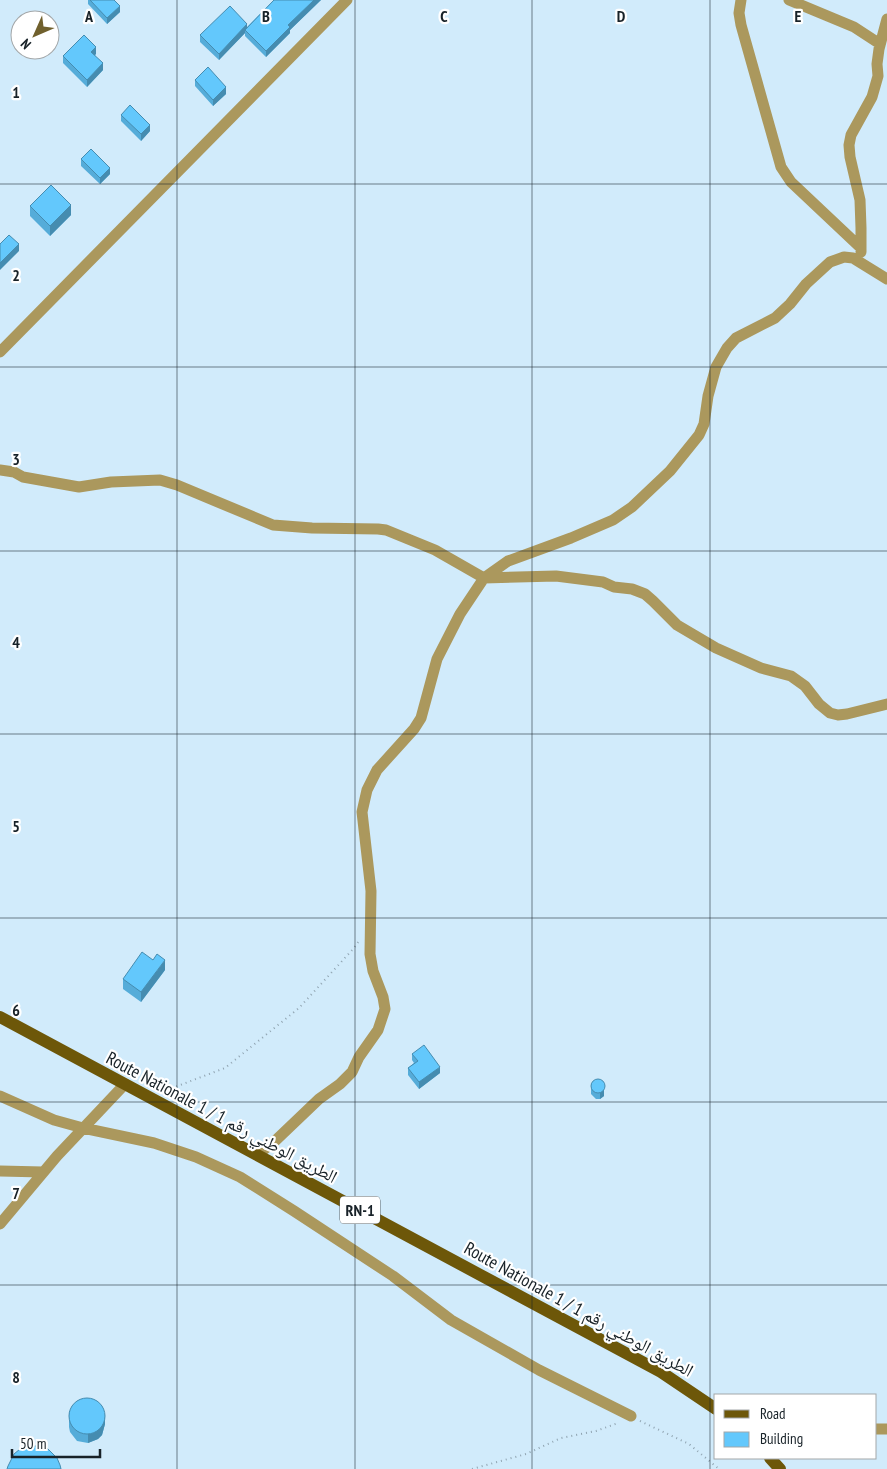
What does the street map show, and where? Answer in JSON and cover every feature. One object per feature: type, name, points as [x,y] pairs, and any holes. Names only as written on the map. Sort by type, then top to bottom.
[{"type":"main road","name":"Route Nationale 1 / الطريق الوطني رقم 1","points":[[0,1017],[661,1372],[714,1408]]},
{"type":"main road","points":[[771,1459],[780,1469]]},
{"type":"street","points":[[2,346],[346,0]]},
{"type":"street","points":[[741,0],[739,13],[741,25],[781,167],[791,182],[861,248]]},
{"type":"street","points":[[789,0],[854,27],[880,44]]},
{"type":"street","points":[[860,262],[860,200],[849,145],[852,135],[872,97],[878,76],[877,64],[880,44],[887,19]]},
{"type":"street","points":[[257,1156],[319,1099],[340,1084],[352,1072],[358,1057],[378,1030],[385,1009],[383,997],[373,971],[370,954],[371,891],[362,812],[368,790],[377,770],[414,730],[421,718],[438,659],[460,614],[484,578],[508,560],[571,538],[613,520],[632,508],[670,471],[699,435],[704,424],[708,396],[716,367],[727,348],[736,338],[775,318],[790,304],[806,284],[830,262],[844,257],[853,258],[887,279]]},
{"type":"street","points":[[0,470],[14,472],[23,477],[80,487],[110,482],[160,480],[177,485],[273,525],[386,530],[435,550],[484,578],[556,576],[603,582],[614,587],[632,588],[645,594],[677,625],[716,648],[761,668],[791,676],[805,686],[819,704],[830,713],[838,715],[847,714],[887,704]]},
{"type":"street","points":[[0,1224],[56,1156],[125,1084]]},
{"type":"street","points":[[0,1096],[54,1120],[83,1128],[154,1142],[196,1157],[240,1177],[393,1276],[451,1320],[539,1370],[631,1416]]},
{"type":"street","points":[[0,1171],[43,1172]]},
{"type":"path","points":[[158,1089],[166,1090],[225,1068],[299,1008],[354,948],[370,921]]},
{"type":"path","points":[[472,1469],[526,1454],[562,1438],[596,1432],[631,1416],[689,1444],[718,1469]]},
{"type":"building","points":[[90,0],[114,0],[120,6],[107,18]]},
{"type":"building","points":[[274,0],[314,0],[288,25],[290,27],[266,51],[245,30]]},
{"type":"building","points":[[230,6],[247,24],[219,54],[200,35]]},
{"type":"building","points":[[84,35],[96,47],[91,52],[103,63],[87,80],[63,56]]},
{"type":"building","points":[[208,67],[226,87],[213,100],[195,80]]},
{"type":"building","points":[[130,105],[150,125],[141,134],[121,115]]},
{"type":"building","points":[[91,149],[110,168],[100,178],[81,159]]},
{"type":"building","points":[[51,185],[71,205],[50,226],[30,206]]},
{"type":"building","points":[[9,235],[19,244],[0,263],[0,244]]},
{"type":"building","points":[[142,952],[153,960],[157,954],[165,960],[141,992],[123,979]]},
{"type":"building","points":[[424,1045],[440,1067],[419,1082],[408,1068],[418,1061],[412,1054]]},
{"type":"building","points":[[598,1079],[603,1081],[605,1086],[603,1091],[598,1093],[593,1091],[591,1086],[593,1081]]},
{"type":"building","points":[[87,1398],[99,1404],[105,1416],[99,1428],[87,1434],[75,1428],[69,1416],[75,1404]]},
{"type":"building","points":[[26,1446],[47,1448],[57,1458],[61,1469],[7,1469],[14,1454]]}]
